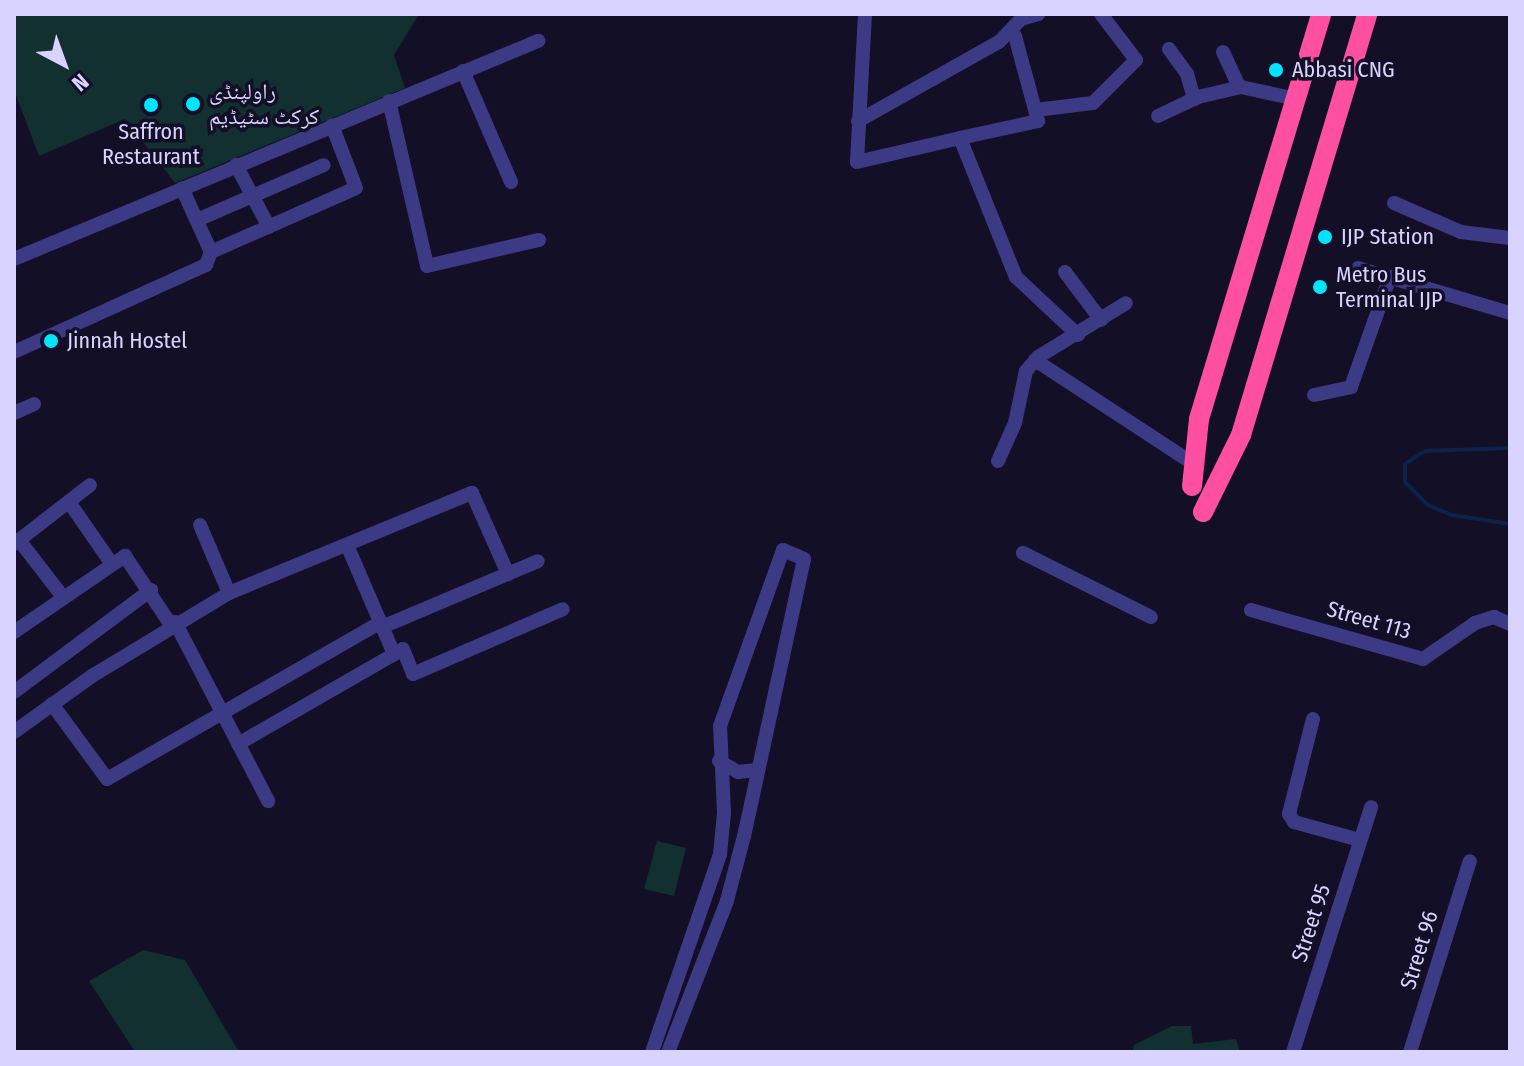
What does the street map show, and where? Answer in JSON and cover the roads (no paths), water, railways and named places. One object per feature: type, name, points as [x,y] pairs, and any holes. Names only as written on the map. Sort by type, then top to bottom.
[{"type":"highway","points":[[1192,486],[1199,419],[1321,14]]},
{"type":"highway","points":[[1203,512],[1241,435],[1367,14]]},
{"type":"street","points":[[865,14],[855,158],[861,165],[960,138],[1033,125],[1036,110],[1015,36]]},
{"type":"street","points":[[858,121],[999,42],[1021,19],[1038,14]]},
{"type":"street","points":[[1036,110],[1093,103],[1136,60],[1101,14]]},
{"type":"street","points":[[14,259],[538,41]]},
{"type":"street","points":[[1169,49],[1187,74],[1194,99]]},
{"type":"street","points":[[1223,52],[1239,87]]},
{"type":"street","points":[[463,71],[511,182]]},
{"type":"street","points":[[1158,116],[1194,99],[1239,87],[1296,99]]},
{"type":"street","points":[[389,101],[427,266],[539,240]]},
{"type":"street","points":[[211,252],[356,188],[332,125]]},
{"type":"street","points":[[960,138],[1016,277],[1078,335]]},
{"type":"street","points":[[236,165],[245,188],[256,194],[269,227]]},
{"type":"street","points":[[197,220],[324,165]]},
{"type":"street","points":[[14,352],[206,265],[211,252],[182,188]]},
{"type":"street","points":[[1394,203],[1461,232],[1510,238]]},
{"type":"street","points":[[1358,268],[1510,313]]},
{"type":"street","points":[[1065,272],[1101,320]]},
{"type":"street","points":[[1314,395],[1351,387],[1390,277]]},
{"type":"street","points":[[998,461],[1015,423],[1026,371],[1035,360],[1126,303]]},
{"type":"street","points":[[1035,360],[1194,464]]},
{"type":"street","points":[[14,413],[34,404]]},
{"type":"street","points":[[63,597],[16,542],[90,485]]},
{"type":"street","points":[[14,732],[173,624],[229,593],[472,493],[508,574]]},
{"type":"street","points":[[69,502],[112,564]]},
{"type":"street","points":[[200,525],[229,593]]},
{"type":"street","points":[[347,545],[394,654]]},
{"type":"street","points":[[652,1052],[720,854],[724,813],[719,761],[720,726],[783,550],[804,559],[739,858],[668,1052]]},
{"type":"street","points":[[1023,553],[1151,617]]},
{"type":"street","points":[[14,632],[112,564],[130,556],[173,624],[268,801]]},
{"type":"street","points":[[52,704],[107,779],[220,712],[382,624],[538,561]]},
{"type":"street","points":[[14,692],[151,590]]},
{"type":"street","points":[[238,744],[403,649],[413,674],[563,609]]},
{"type":"street","name":"Street 113","points":[[1251,610],[1423,659],[1475,623],[1494,617],[1510,624]]},
{"type":"street","points":[[1313,719],[1289,814],[1294,822],[1360,840]]},
{"type":"street","points":[[719,761],[738,772],[757,770]]},
{"type":"street","name":"Street 95","points":[[1293,1052],[1371,807]]},
{"type":"street","points":[[720,854],[739,858]]},
{"type":"street","name":"Street 96","points":[[1410,1052],[1470,861]]},
{"type":"waterway","points":[[1510,448],[1425,451],[1405,464],[1405,482],[1428,505],[1452,515],[1510,524]]},
{"type":"place","name":"Abbasi CNG","points":[[1276,70]]},
{"type":"place","name":"راولپنڈی کرکٹ سٹیڈیم","points":[[193,104]]},
{"type":"place","name":"Saffron Restaurant","points":[[151,105]]},
{"type":"place","name":"IJP Station","points":[[1325,237]]},
{"type":"place","name":"Metro Bus Terminal IJP","points":[[1320,287]]},
{"type":"place","name":"Jinnah Hostel","points":[[51,341]]}]
